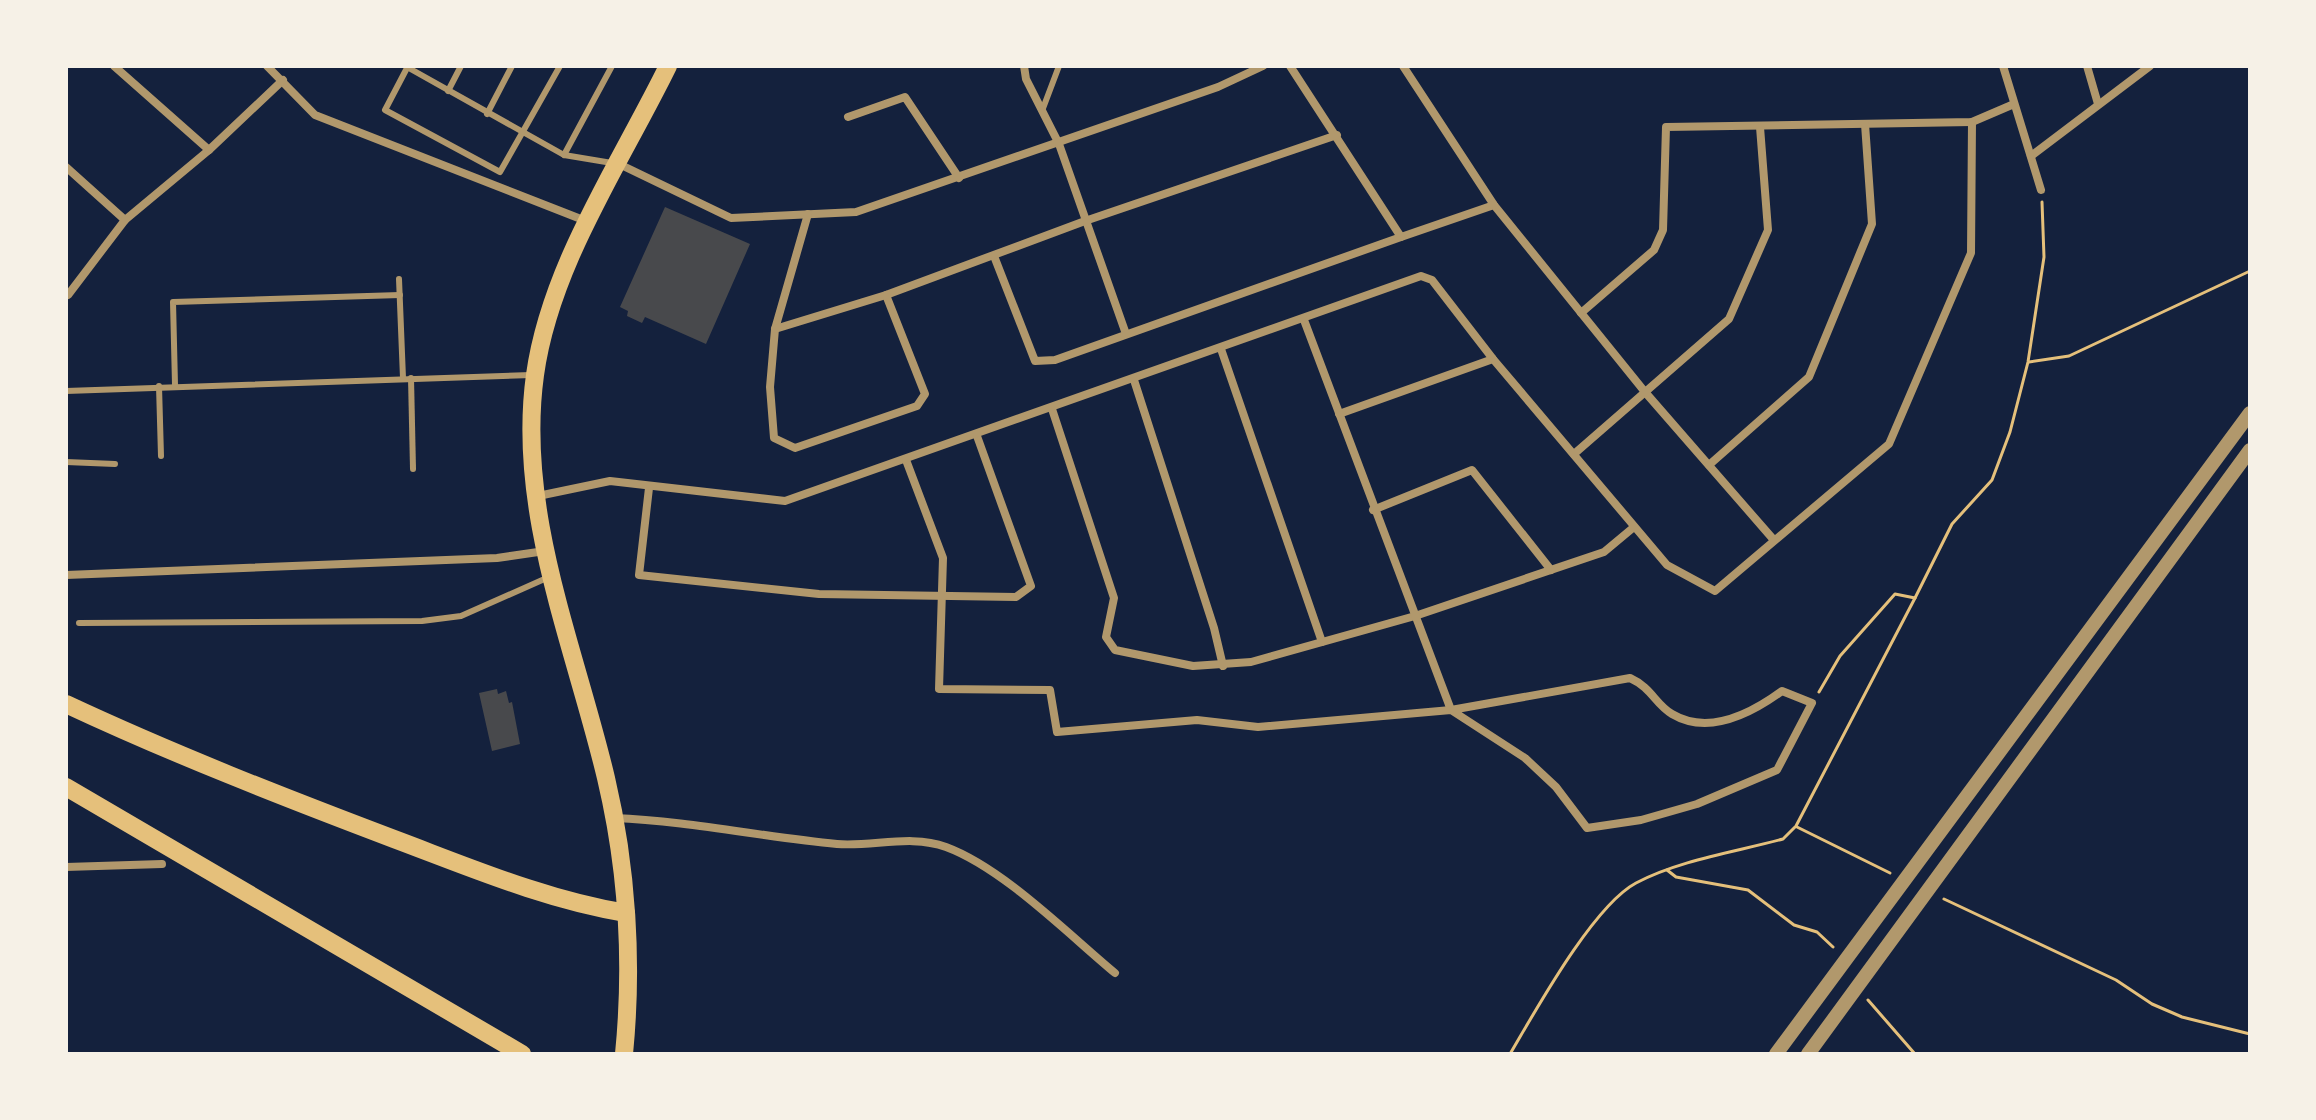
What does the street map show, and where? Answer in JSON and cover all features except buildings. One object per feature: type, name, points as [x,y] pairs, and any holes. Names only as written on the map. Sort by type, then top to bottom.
[{"type":"main road","points":[[624,1054],[628,997],[626,913],[614,818],[552,576],[536,496],[532,448],[535,375],[553,301],[569,257],[668,66]]},
{"type":"main road","points":[[66,704],[199,763],[435,854],[577,903],[626,913]]},
{"type":"main road","points":[[66,787],[522,1054]]},
{"type":"street","points":[[114,66],[209,150]]},
{"type":"street","points":[[267,66],[315,115],[589,222]]},
{"type":"street","points":[[1024,66],[1059,144],[1126,334]]},
{"type":"street","points":[[619,164],[731,218],[856,212],[1218,87],[1263,66]]},
{"type":"street","points":[[1290,66],[1401,237]]},
{"type":"street","points":[[1403,66],[1494,205],[1645,392],[1773,539]]},
{"type":"street","points":[[2003,66],[2041,190]]},
{"type":"street","points":[[2087,66],[2098,104]]},
{"type":"street","points":[[2031,156],[2150,66]]},
{"type":"street","points":[[66,293],[68,295],[125,220],[209,150],[283,80]]},
{"type":"street","points":[[848,117],[905,97],[959,178]]},
{"type":"street","points":[[1581,313],[1654,250],[1663,230],[1666,127],[1972,122],[2014,104]]},
{"type":"street","points":[[536,496],[610,481],[649,488],[785,501],[977,436],[1421,276],[1432,280],[1493,359],[1667,565],[1715,591],[1889,444],[1971,253],[1972,122]]},
{"type":"street","points":[[1709,465],[1809,377],[1872,224],[1865,124]]},
{"type":"street","points":[[1574,454],[1729,319],[1768,230],[1760,127]]},
{"type":"street","points":[[775,329],[886,295],[1085,221],[1337,135]]},
{"type":"street","points":[[66,167],[125,220]]},
{"type":"street","points":[[994,256],[1035,361],[1055,360],[1494,205]]},
{"type":"street","points":[[808,214],[775,329],[770,387],[774,438],[795,448],[917,406],[925,394],[886,295]]},
{"type":"street","points":[[906,460],[943,558],[939,689],[1050,690],[1057,732],[1197,720],[1258,727],[1451,710],[1630,678],[1647,685],[1671,714],[1703,724],[1751,713],[1782,691],[1812,703],[1777,770],[1697,804],[1641,820],[1587,828],[1556,787],[1525,758],[1451,710],[1373,510],[1304,320]]},
{"type":"street","points":[[1221,349],[1322,642]]},
{"type":"street","points":[[1339,414],[1493,359]]},
{"type":"street","points":[[1134,380],[1214,628],[1223,666]]},
{"type":"street","points":[[1052,409],[1114,598],[1106,637],[1115,650],[1193,666],[1251,662],[1415,616],[1604,552],[1634,527]]},
{"type":"street","points":[[1776,1054],[2250,413]]},
{"type":"street","points":[[649,488],[639,575],[819,594],[1016,597],[1031,586],[977,436]]},
{"type":"street","points":[[1808,1054],[2250,450]]},
{"type":"street","points":[[1373,510],[1472,470],[1551,570]]},
{"type":"street","points":[[66,575],[497,558],[546,551]]},
{"type":"street","points":[[614,818],[653,820],[841,844],[919,841],[943,845],[992,872],[1115,973]]},
{"type":"street","points":[[66,867],[98,869],[162,864]]},
{"type":"lane","points":[[448,91],[461,66]]},
{"type":"lane","points":[[487,114],[512,66]]},
{"type":"lane","points":[[560,66],[524,133],[500,172],[385,110],[407,67],[487,114],[524,133],[564,155],[619,164]]},
{"type":"lane","points":[[564,155],[612,66]]},
{"type":"lane","points":[[1042,111],[1059,66]]},
{"type":"lane","points":[[399,279],[403,378]]},
{"type":"lane","points":[[175,385],[173,302],[400,295]]},
{"type":"lane","points":[[66,391],[535,375]]},
{"type":"lane","points":[[411,378],[413,469]]},
{"type":"lane","points":[[159,386],[161,456]]},
{"type":"lane","points":[[66,462],[115,464]]},
{"type":"lane","points":[[79,623],[422,621],[461,616],[552,576]]},
{"type":"path","points":[[1510,1054],[1540,1002],[1610,902],[1636,883],[1667,870],[1783,839],[1796,826],[1952,524],[1992,480],[2028,362],[2044,257],[2041,190]]},
{"type":"path","points":[[2028,362],[2069,356],[2250,271]]},
{"type":"path","points":[[1812,703],[1840,656],[1895,594],[1915,598]]},
{"type":"path","points":[[1796,826],[1894,874]]},
{"type":"path","points":[[1667,870],[1676,877],[1748,890],[1794,925],[1817,932],[1839,957]]},
{"type":"path","points":[[1935,895],[2116,980],[2152,1004],[2182,1017],[2250,1034]]},
{"type":"path","points":[[1862,991],[1877,1013],[1915,1054]]}]
